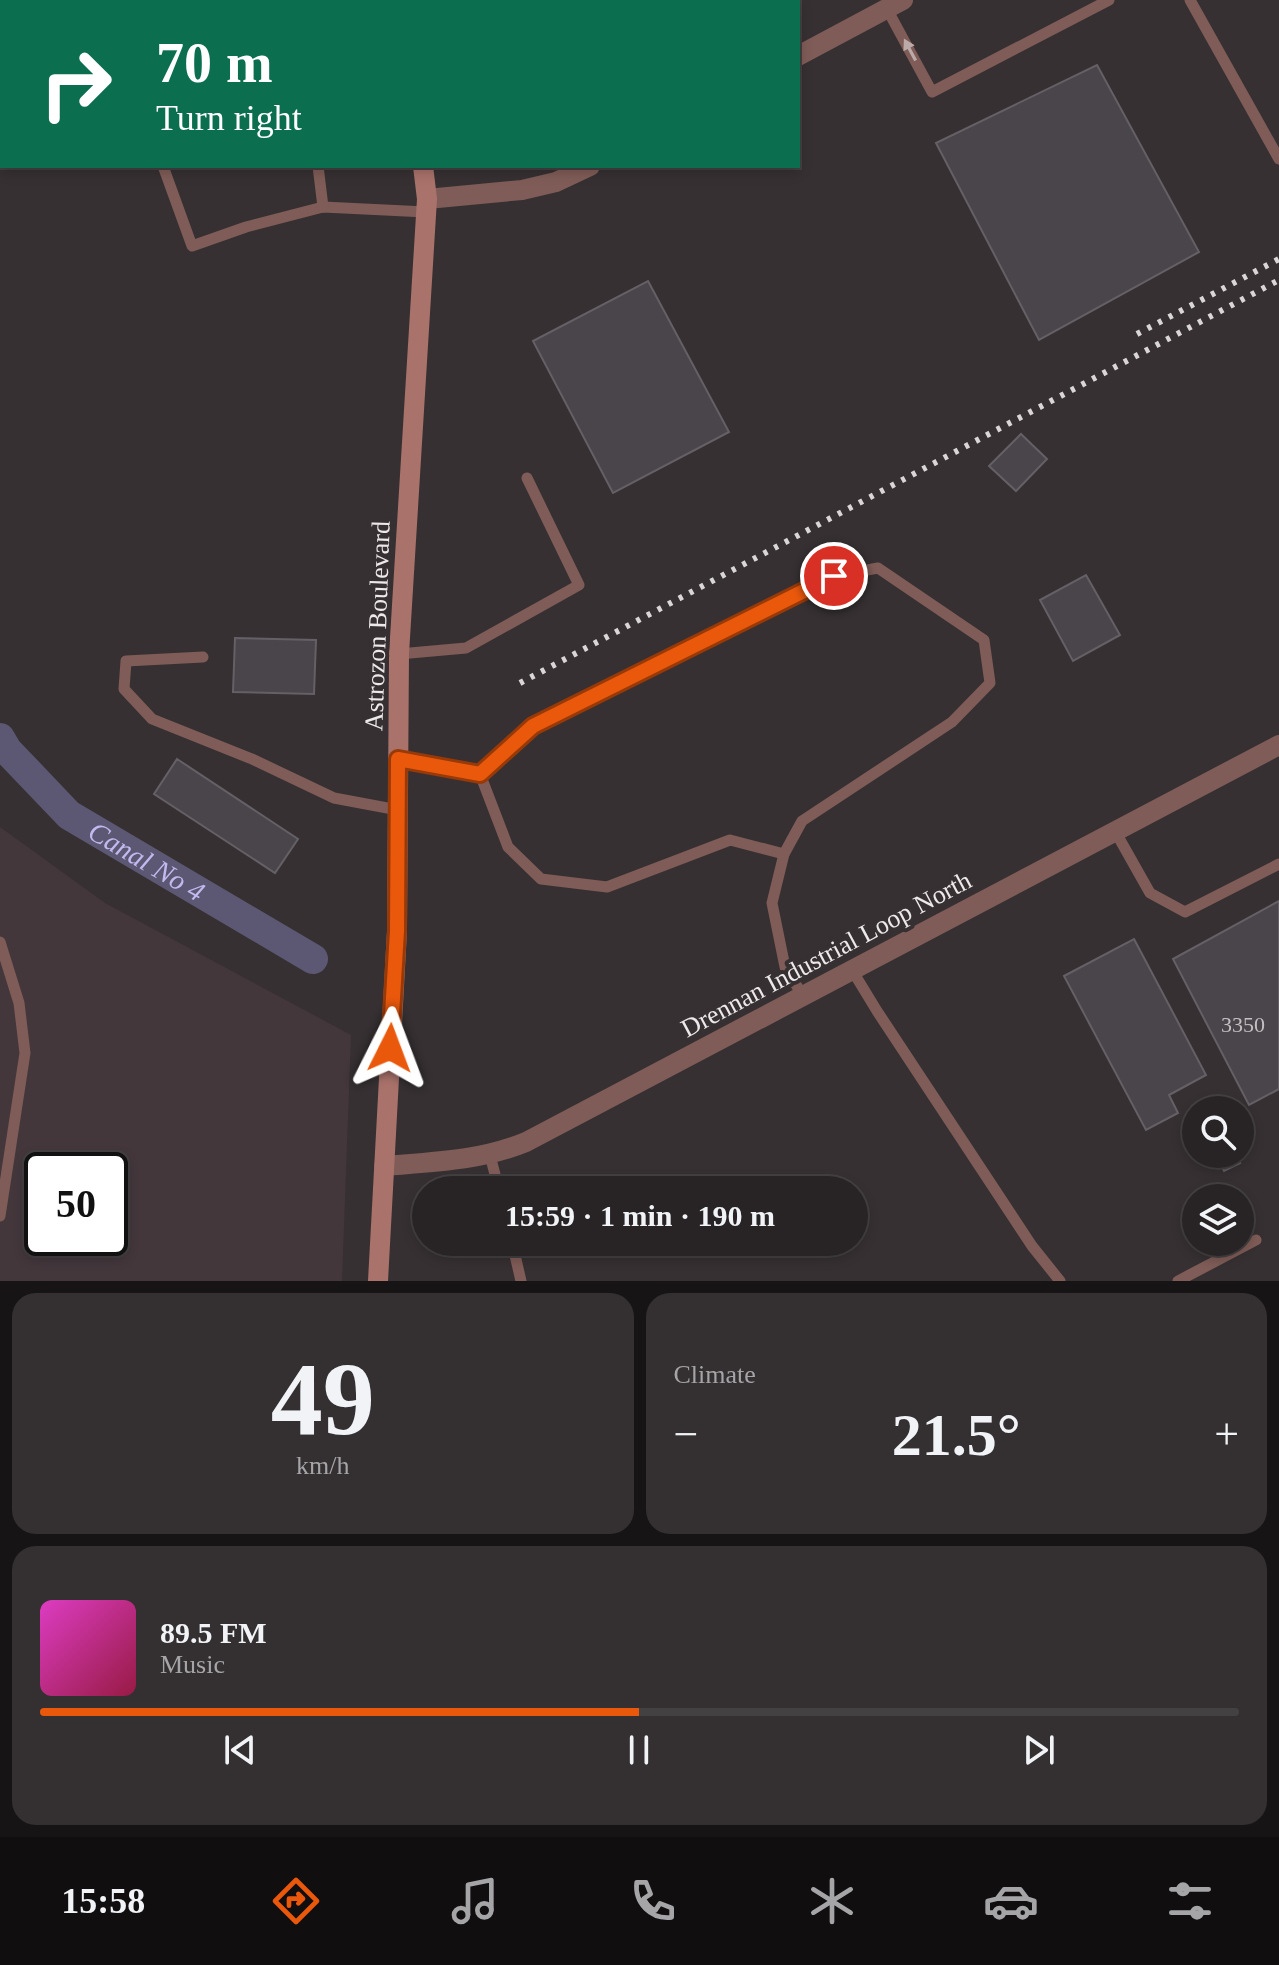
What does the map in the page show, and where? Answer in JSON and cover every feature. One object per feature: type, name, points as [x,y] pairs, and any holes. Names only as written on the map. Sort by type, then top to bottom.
[{"type":"main road","name":"Astrozon Boulevard","points":[[378,1281],[397,931],[399,654],[426,205],[423,168]]},
{"type":"street","points":[[800,55],[895,4]]},
{"type":"street","points":[[426,205],[522,190],[556,182],[586,168]]},
{"type":"street","name":"Drennan Industrial Loop North","points":[[384,1166],[472,1159],[526,1142],[1279,745]]},
{"type":"lane","points":[[895,4],[932,92],[1109,0]]},
{"type":"lane","points":[[1190,0],[1279,159]]},
{"type":"lane","points":[[164,168],[192,246],[246,227],[323,207],[426,205]]},
{"type":"lane","points":[[318,168],[323,207]]},
{"type":"lane","points":[[399,654],[466,648],[579,585],[527,478]]},
{"type":"lane","points":[[480,774],[533,726],[834,576],[878,568],[984,640],[990,683],[952,722],[802,821],[784,854],[772,903],[785,967],[803,996]]},
{"type":"lane","points":[[203,657],[126,661],[124,689],[152,719],[252,759],[334,798],[398,810]]},
{"type":"lane","points":[[398,759],[480,774]]},
{"type":"lane","points":[[480,774],[508,847],[541,879],[607,887],[730,840],[784,854]]},
{"type":"lane","points":[[1115,831],[1150,893],[1185,912],[1279,864]]},
{"type":"lane","points":[[0,942],[19,1003],[25,1053],[0,1216]]},
{"type":"lane","points":[[852,970],[1032,1246],[1060,1281]]},
{"type":"lane","points":[[490,1155],[495,1176]]},
{"type":"lane","points":[[1178,1281],[1256,1240]]},
{"type":"lane","points":[[515,1256],[521,1281]]},
{"type":"shaded area","points":[[0,827],[105,903],[351,1035],[342,1281],[0,1281]]},
{"type":"building","points":[[1097,65],[1199,252],[1039,340],[936,143]]},
{"type":"building","points":[[648,281],[729,432],[613,493],[533,341]]},
{"type":"building","points":[[1021,434],[1047,459],[1016,491],[989,466]]},
{"type":"building","points":[[1086,575],[1120,635],[1073,661],[1040,600]]},
{"type":"building","points":[[235,638],[316,640],[314,694],[233,692]]},
{"type":"building","points":[[177,759],[298,839],[275,873],[154,794]]},
{"type":"building","points":[[1279,901],[1279,1089],[1254,1102],[1254,1096],[1244,1096],[1173,959]]},
{"type":"building","points":[[1134,939],[1206,1075],[1169,1095],[1178,1113],[1146,1130],[1064,976]]},
{"type":"waterway","name":"Canal No 4","points":[[0,738],[7,750],[69,815],[313,959]]},
{"type":"railway","points":[[1137,334],[1279,259]]},
{"type":"railway","points":[[520,683],[1279,280]]},
{"type":"route","points":[[390,1048],[397,931],[398,759],[480,774],[533,726],[834,576]]}]
